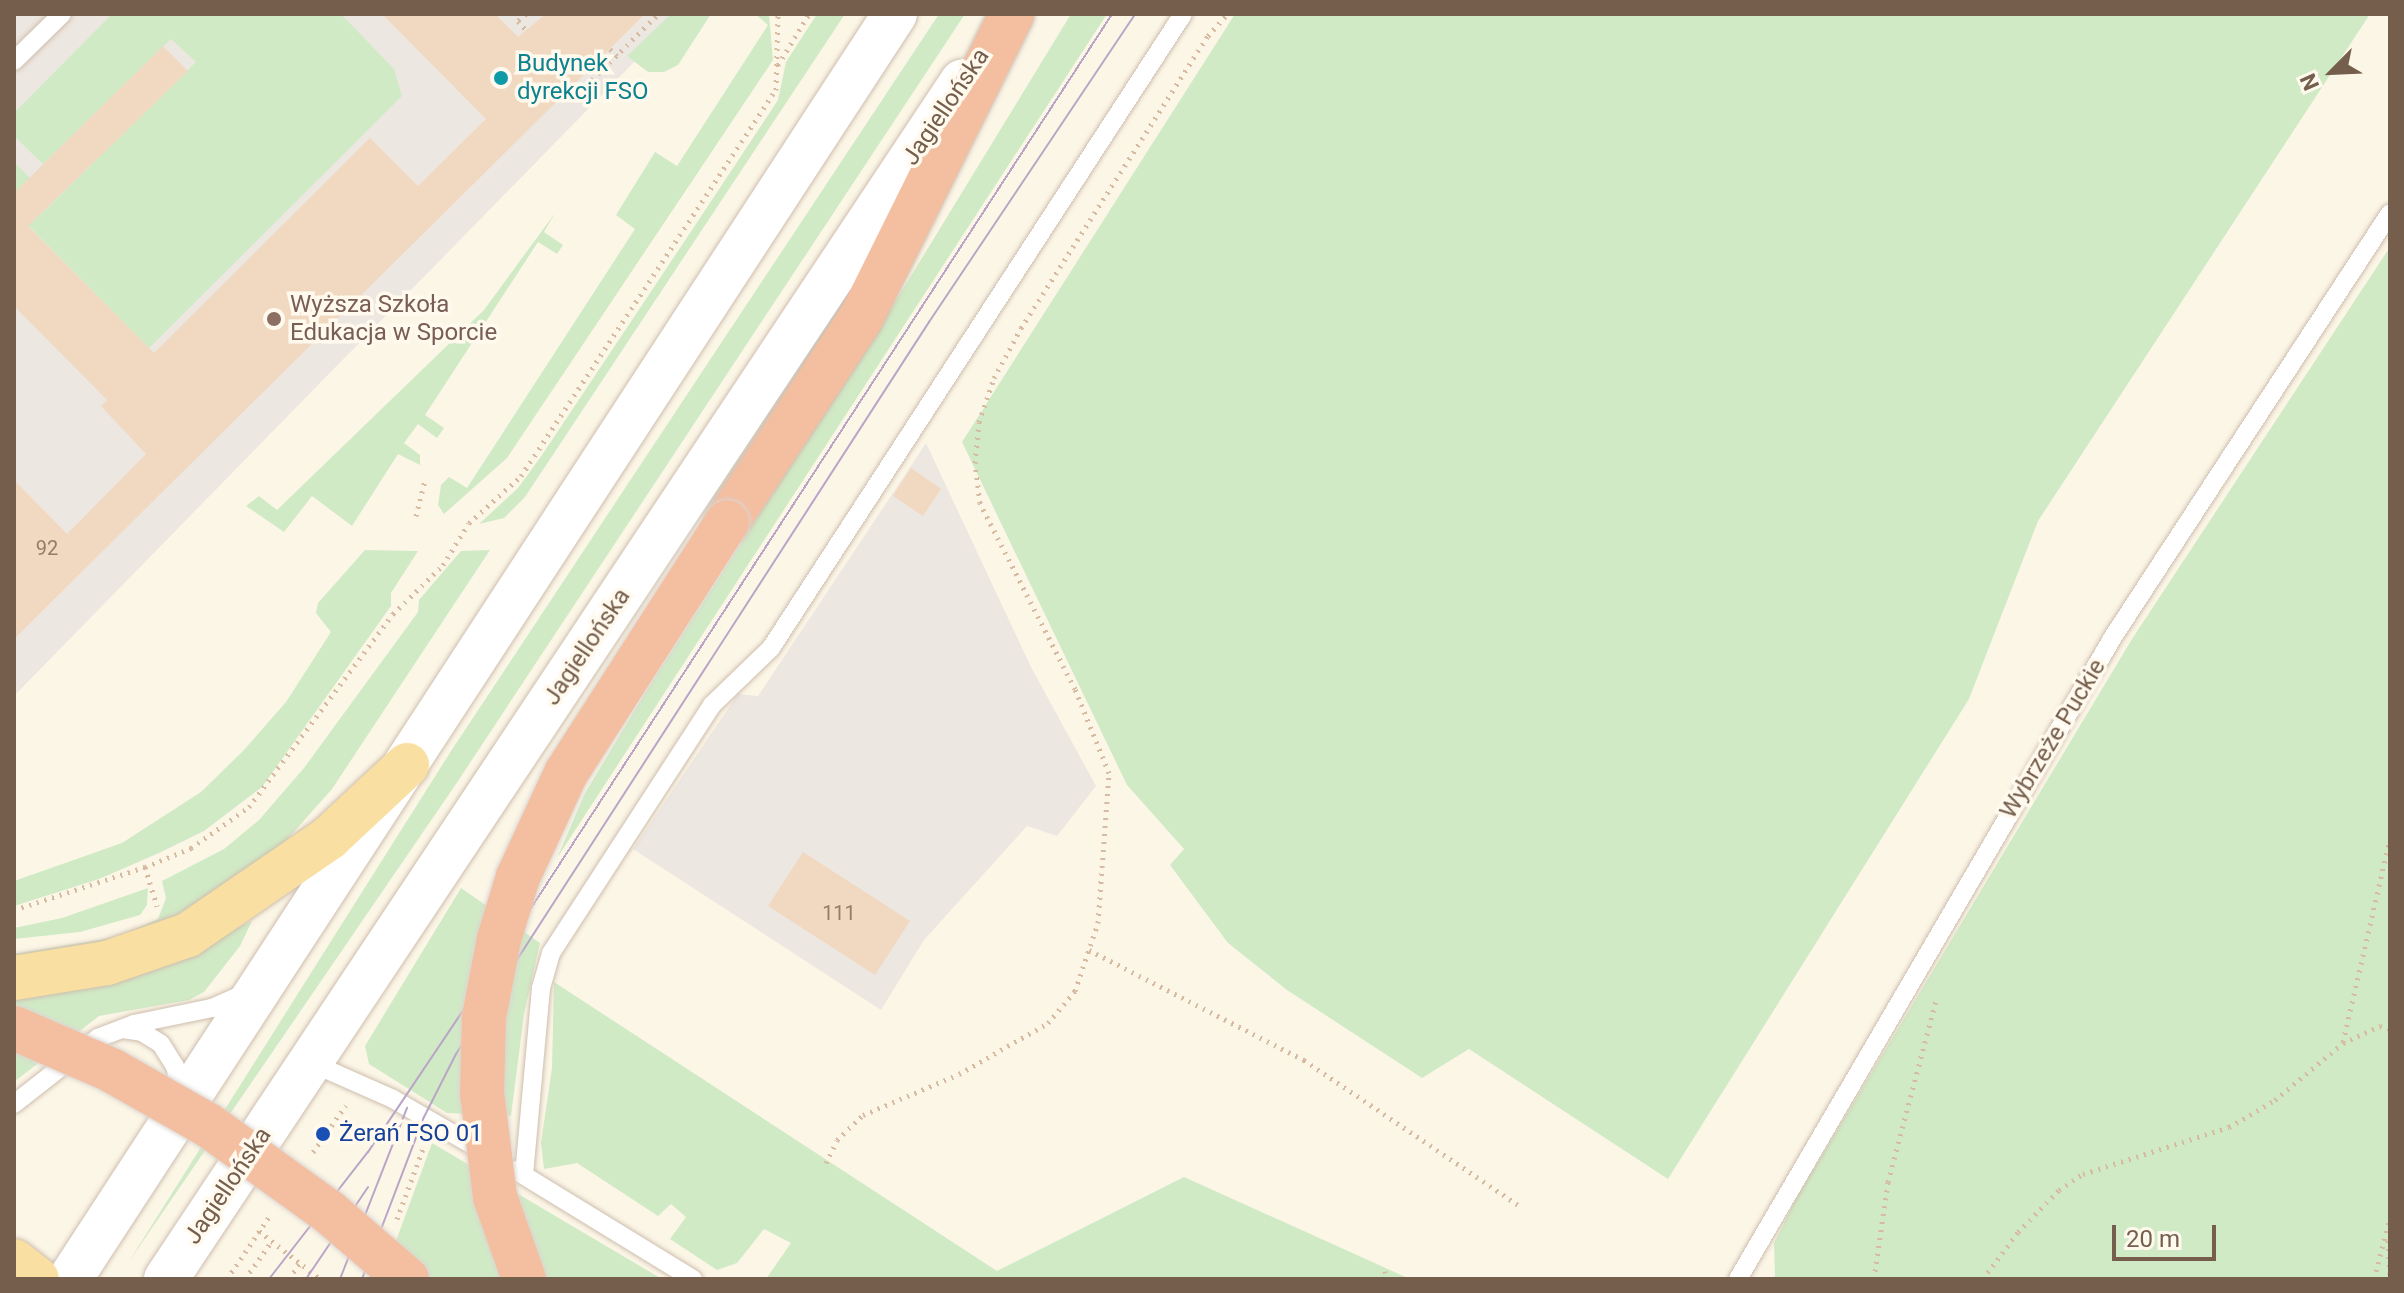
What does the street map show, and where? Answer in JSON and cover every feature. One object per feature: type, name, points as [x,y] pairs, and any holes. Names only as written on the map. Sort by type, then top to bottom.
[{"type":"highway","points":[[524,1279],[495,1197],[483,1105],[484,1017],[499,939],[518,877],[566,773],[861,318],[1010,14]]},
{"type":"highway","points":[[14,1028],[111,1070],[208,1125],[329,1212],[407,1279]]},
{"type":"main road","points":[[70,1279],[895,14]]},
{"type":"main road","name":"Jagiellońska","points":[[166,1279],[314,1064],[1010,14]]},
{"type":"main road","points":[[14,978],[107,963],[188,935],[329,838],[407,765]]},
{"type":"main road","points":[[14,1261],[37,1279]]},
{"type":"lane","points":[[14,61],[62,14]]},
{"type":"lane","points":[[524,1175],[541,988],[551,953],[712,705],[771,648],[1183,14]]},
{"type":"lane","name":"Wybrzeże Puckie","points":[[1738,1279],[2113,637],[2390,213]]},
{"type":"lane","points":[[14,1104],[82,1047],[116,1030],[212,1008],[265,981]]},
{"type":"lane","points":[[116,1030],[142,1032],[166,1051],[179,1075],[177,1115]]},
{"type":"lane","points":[[314,1064],[433,1122],[693,1279]]},
{"type":"path","points":[[526,14],[518,21],[527,31]]},
{"type":"path","points":[[576,83],[581,91],[658,14]]},
{"type":"path","points":[[14,910],[145,867],[191,848],[249,807],[393,614],[443,565],[469,523],[521,476],[776,90],[778,14]]},
{"type":"path","points":[[777,66],[809,14]]},
{"type":"path","points":[[826,1163],[837,1140],[863,1115],[959,1074],[1048,1023],[1075,991],[1098,923],[1107,847],[1109,773],[1075,689],[980,503],[975,463],[979,422],[994,378],[1021,328],[1208,36],[1227,14]]},
{"type":"path","points":[[610,49],[617,56]]},
{"type":"path","points":[[416,516],[425,481]]},
{"type":"path","points":[[2343,1043],[2390,839]]},
{"type":"path","points":[[145,867],[158,897],[152,914]]},
{"type":"path","points":[[1089,950],[1304,1060],[1518,1205]]},
{"type":"path","points":[[1874,1279],[1888,1182],[1942,981]]},
{"type":"path","points":[[1983,1279],[2059,1190],[2122,1158],[2229,1127],[2275,1100],[2343,1043],[2380,1026],[2390,1029]]},
{"type":"path","points":[[396,1222],[433,1122]]},
{"type":"path","points":[[2374,1279],[2390,1218]]},
{"type":"path","points":[[2388,1230],[2390,1279]]},
{"type":"path","points":[[227,1279],[259,1231],[320,1279]]},
{"type":"path","points":[[245,1279],[272,1241]]},
{"type":"path","points":[[289,1279],[300,1263]]},
{"type":"path","points":[[1385,1271],[1386,1279]]},
{"type":"shaded area","points":[[14,14],[681,14],[14,696]]},
{"type":"shaded area","points":[[926,443],[1031,667],[1096,786],[1057,836],[1027,826],[924,940],[881,1010],[633,849],[738,694],[758,696]]},
{"type":"green space","points":[[112,14],[341,14],[394,69],[402,96],[149,348],[14,211],[14,162],[30,178],[40,215],[196,62],[171,39],[43,164],[14,136],[14,113]]},
{"type":"green space","points":[[671,14],[711,14],[678,65],[664,72],[648,72],[627,56]]},
{"type":"green space","points":[[755,14],[769,14],[773,60],[507,458],[444,514],[438,505],[441,485],[449,477],[467,488],[635,229],[616,215],[655,152],[677,166],[768,25]]},
{"type":"green space","points":[[817,14],[845,14],[525,497],[504,518],[479,524],[518,488],[540,458],[692,230],[778,100],[786,62]]},
{"type":"green space","points":[[939,14],[965,14],[458,781],[128,1263],[451,751]]},
{"type":"green space","points":[[1071,14],[1107,14],[557,858],[585,793],[650,685],[892,307]]},
{"type":"green space","points":[[1235,14],[2370,14],[2038,521],[1969,699],[1668,1179],[1469,1049],[1422,1078],[1287,990],[1228,943],[1170,865],[1184,849],[1127,785],[962,442]]},
{"type":"green space","points":[[555,213],[544,232],[563,245],[557,254],[538,242],[425,415],[444,428],[437,438],[418,424],[404,443],[420,455],[420,465],[398,454],[352,526],[312,496],[284,532],[246,506],[259,496],[277,510],[484,310]]},
{"type":"green space","points":[[2390,247],[2390,1279],[1775,1279],[1774,1243],[1797,1197],[2132,639]]},
{"type":"green space","points":[[365,550],[418,551],[391,593],[391,606],[262,787],[204,831],[159,853],[99,879],[14,906],[14,881],[122,843],[201,792],[243,751],[286,702],[331,632],[316,613],[318,603]]},
{"type":"green space","points":[[490,550],[332,789],[284,843],[204,903],[128,939],[14,960],[14,954],[117,937],[158,919],[166,898],[162,881],[224,849],[259,820],[304,768],[418,612],[419,600],[461,551]]},
{"type":"green space","points":[[148,888],[147,905],[140,915],[80,932],[14,939],[14,928],[62,918]]},
{"type":"green space","points":[[461,888],[540,943],[524,1014],[511,1116],[447,1113],[369,1064],[365,1046]]},
{"type":"green space","points":[[252,921],[240,946],[204,992],[189,1000],[99,1016],[14,1082],[14,999],[132,976]]},
{"type":"green space","points":[[554,982],[997,1271],[1184,1177],[1410,1279],[766,1279],[791,1243],[764,1229],[737,1263],[717,1270],[670,1239],[686,1217],[671,1204],[658,1216],[577,1163],[544,1169],[541,1143],[552,1068]]},
{"type":"green space","points":[[432,1143],[662,1279],[382,1279]]},
{"type":"building","points":[[382,14],[495,14],[518,37],[546,14],[645,14],[14,639],[14,480],[67,534],[146,454],[101,406],[107,400],[14,306],[14,193],[163,46],[188,71],[28,226],[154,353],[370,138],[418,186],[486,119]]},
{"type":"building","points":[[911,468],[941,489],[923,516],[893,496]]},
{"type":"building","points":[[803,852],[910,921],[875,975],[768,906]]},
{"type":"tram line","points":[[269,1279],[368,1152],[509,942],[1112,14]]},
{"type":"tram line","points":[[362,1279],[424,1117],[456,1054],[929,322],[1135,14]]},
{"type":"tram line","points":[[340,1279],[407,1108]]},
{"type":"tram line","points":[[306,1279],[368,1187]]},
{"type":"place","name":"Budynek dyrekcji FSO","points":[[501,78]]},
{"type":"place","name":"Wyższa Szkoła Edukacja w Sporcie","points":[[274,319]]},
{"type":"place","name":"Żerań FSO 01","points":[[323,1134]]}]
